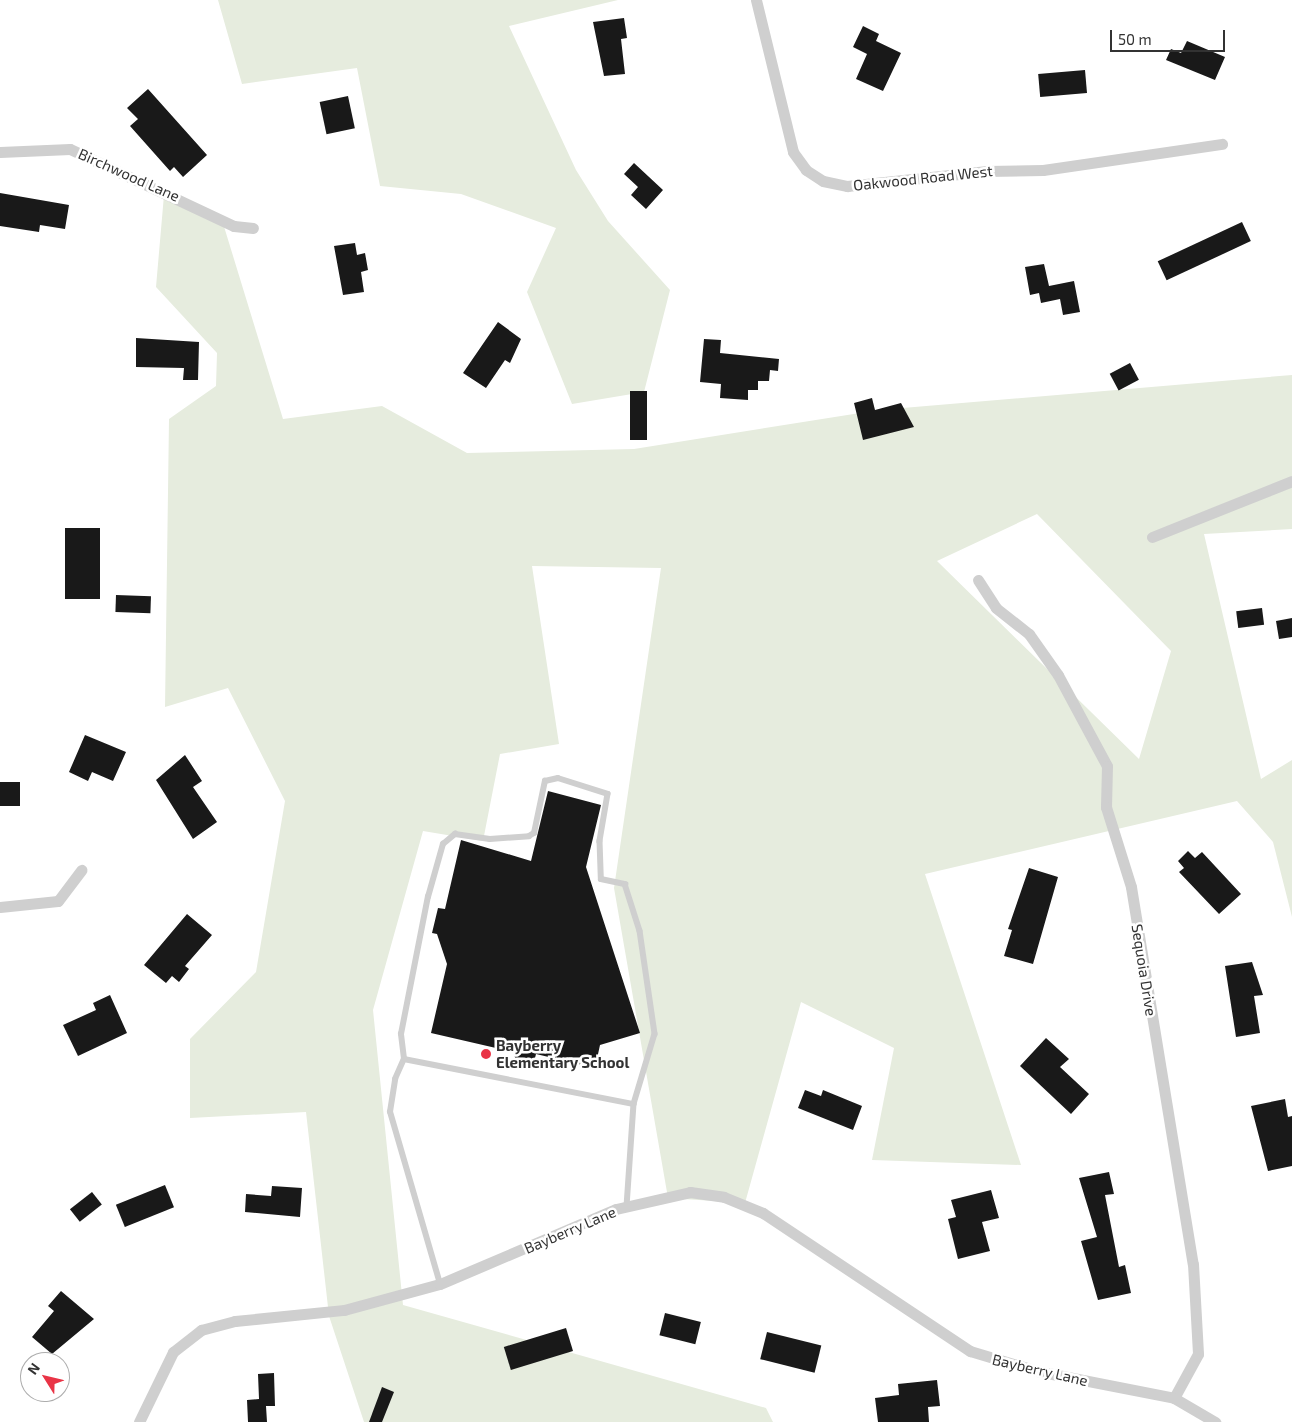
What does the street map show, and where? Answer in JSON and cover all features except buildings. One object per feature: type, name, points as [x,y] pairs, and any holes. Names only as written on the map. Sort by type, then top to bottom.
[{"type":"street","name":"Oakwood Road West","points":[[756,0],[793,152],[806,170],[823,181],[847,186],[987,171],[1043,170],[1222,144]]},
{"type":"street","name":"Birchwood Lane","points":[[0,152],[70,149],[234,226],[253,228]]},
{"type":"street","points":[[1152,537],[1292,481]]},
{"type":"street","name":"Sequoia Drive","points":[[978,580],[996,608],[1029,634],[1053,668],[1106,766],[1106,807],[1130,887],[1192,1264],[1198,1354],[1174,1398]]},
{"type":"street","points":[[0,907],[58,901],[81,870]]},
{"type":"street","name":"Bayberry Lane","points":[[139,1422],[173,1352],[201,1330],[235,1322],[344,1310],[440,1284],[627,1207],[690,1192],[724,1197],[798,1233],[970,1351],[1037,1371],[1174,1398],[1215,1422]]},
{"type":"lane","points":[[440,1284],[390,1112],[395,1079],[404,1059],[401,1034],[409,988],[443,844],[455,834],[490,839],[529,836],[534,832],[545,781],[558,778],[608,794],[600,841],[600,879],[625,884],[637,914],[654,1034],[634,1104],[627,1207]]},
{"type":"lane","points":[[404,1059],[634,1104]]},
{"type":"shaded area","points":[[218,0],[618,0],[509,26],[576,170],[608,221],[670,290],[644,392],[572,404],[527,292],[556,228],[461,194],[380,186],[357,68],[242,84]]},
{"type":"shaded area","points":[[164,195],[222,220],[283,419],[382,406],[467,453],[634,449],[879,410],[1292,375],[1292,529],[1204,534],[1261,779],[1292,760],[1292,917],[1273,842],[1237,801],[925,874],[1021,1165],[872,1160],[894,1048],[801,1002],[745,1203],[668,1198],[614,888],[661,568],[532,566],[559,744],[500,754],[483,841],[423,831],[373,1010],[403,1305],[766,1408],[773,1422],[364,1422],[329,1316],[306,1112],[190,1118],[190,1039],[256,972],[285,801],[228,688],[165,707],[169,419],[216,386],[217,353],[156,287]],"holes":[[[1037,514],[1171,651],[1139,759],[937,561]]]},
{"type":"place","name":"Bayberry Elementary School","points":[[486,1054]]}]
